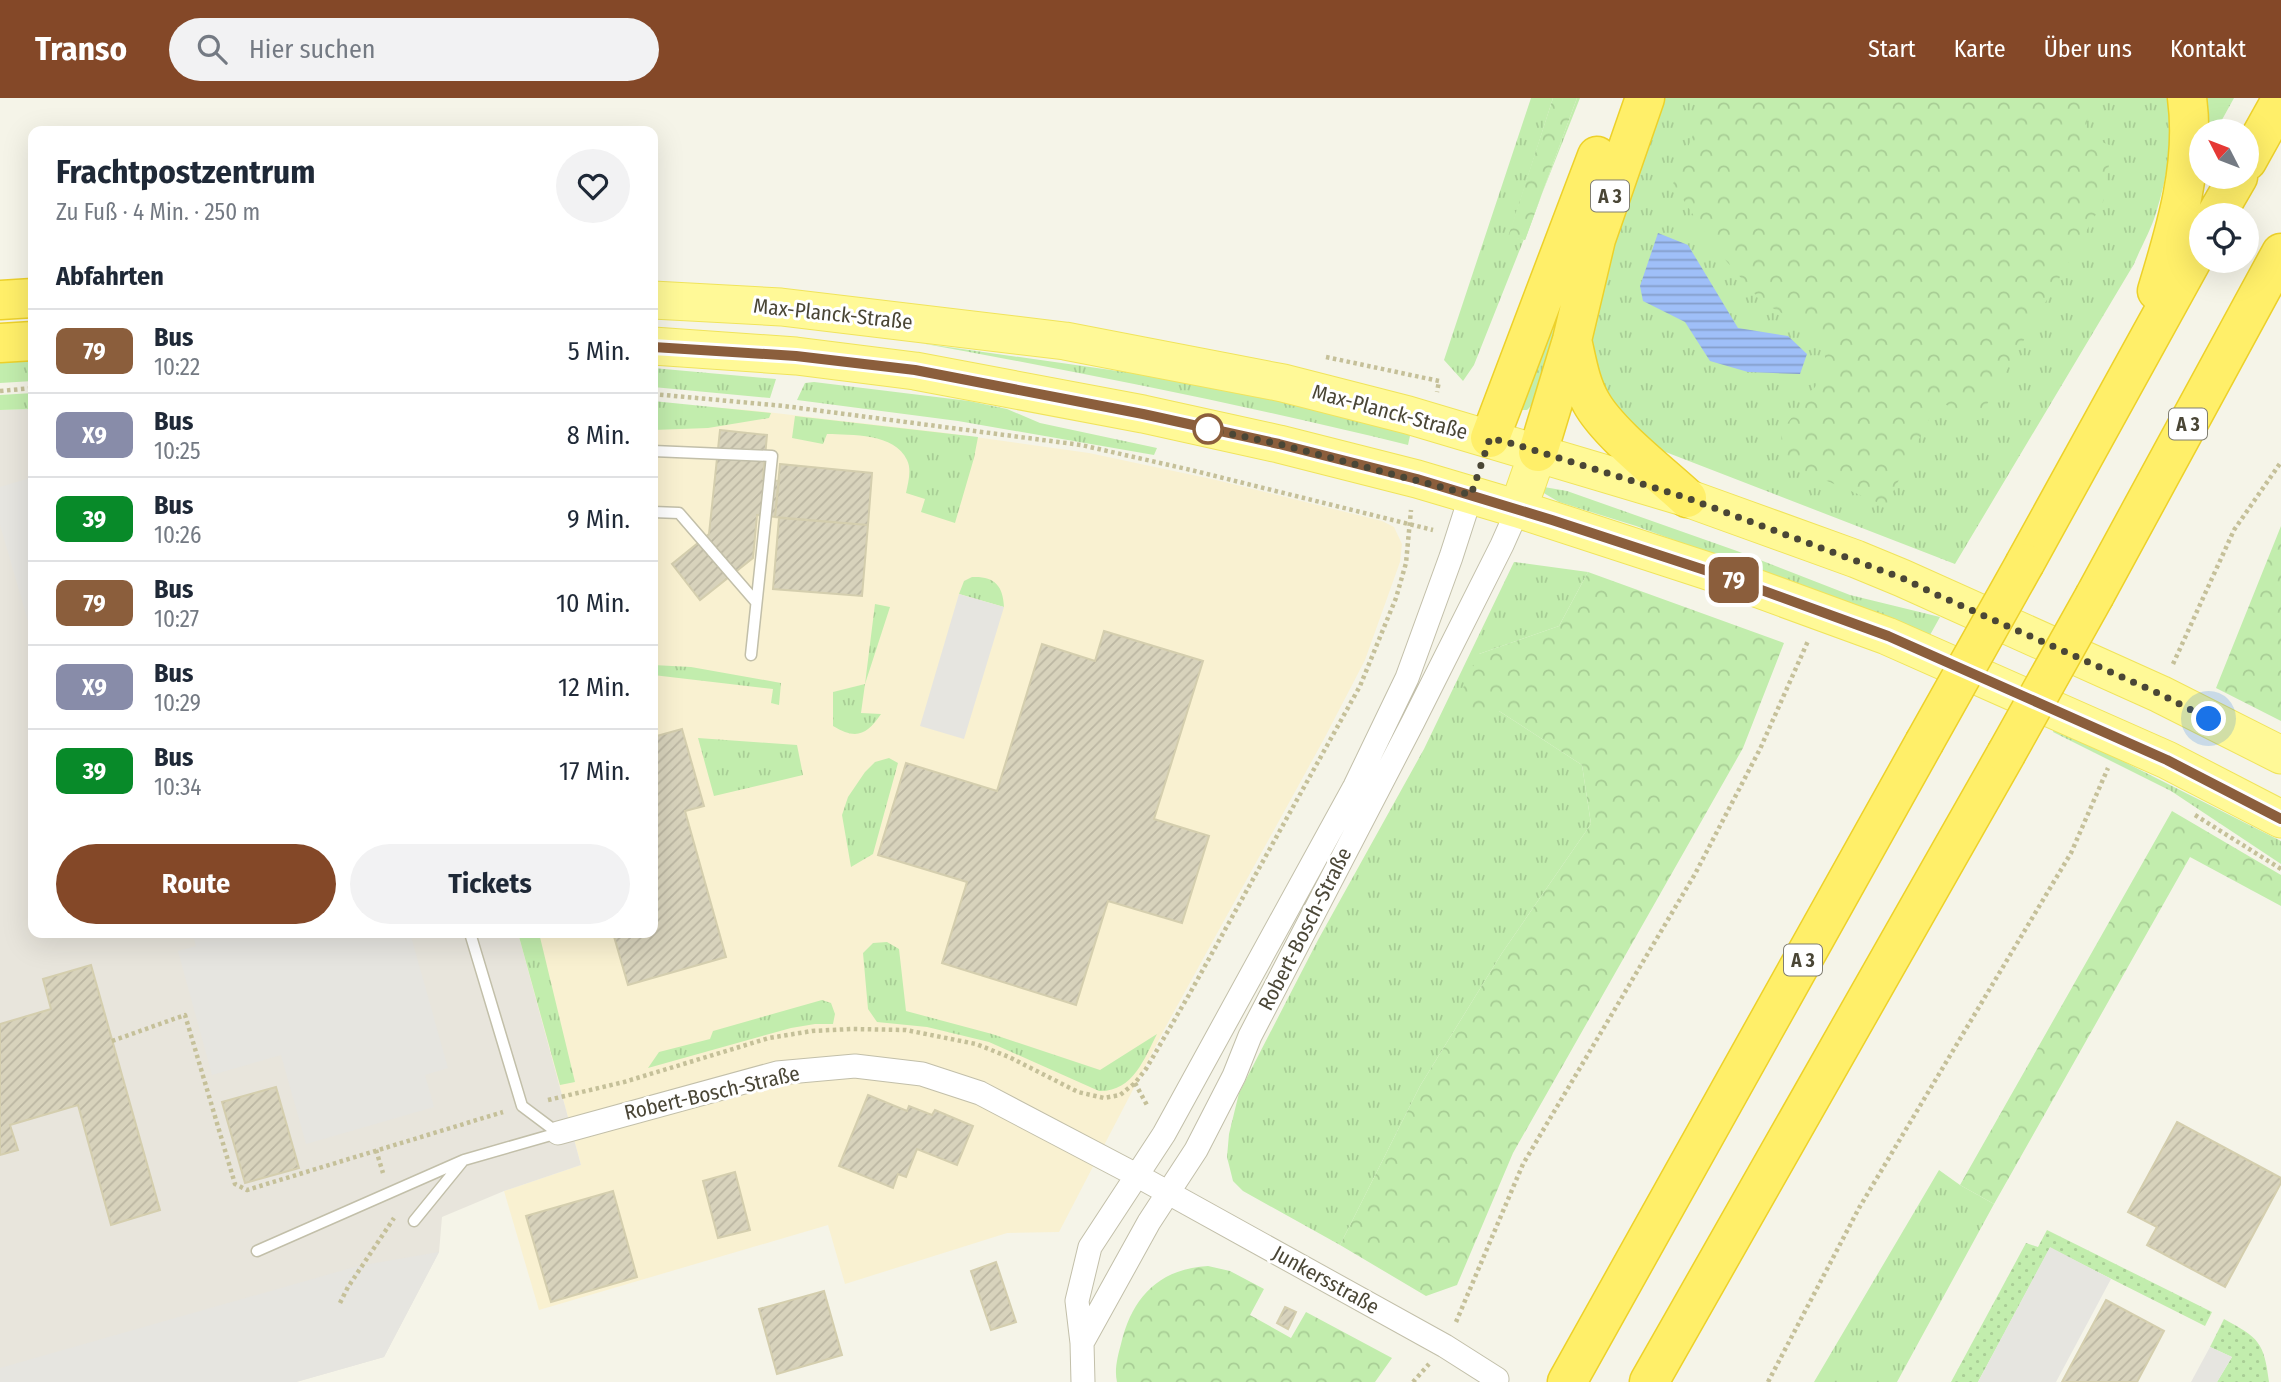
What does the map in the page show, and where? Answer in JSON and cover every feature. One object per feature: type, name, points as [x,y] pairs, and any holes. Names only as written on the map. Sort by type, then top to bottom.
[{"type":"highway","points":[[1490,438],[1619,98]]},
{"type":"highway","name":"A 3","points":[[1538,452],[1572,340],[1596,239],[1645,98]]},
{"type":"highway","name":"A 3","points":[[2136,359],[2178,216],[2186,171],[2190,122],[2187,98]]},
{"type":"highway","points":[[2259,139],[2281,100]]},
{"type":"highway","name":"A 3","points":[[1649,1382],[2006,754],[2281,253]]},
{"type":"highway","name":"A 3","points":[[1567,1382],[2189,265]]},
{"type":"highway","points":[[0,300],[28,298]]},
{"type":"highway","name":"A 3","points":[[1572,340],[1580,376],[1591,403],[1611,427],[1687,498]]},
{"type":"highway","points":[[0,343],[28,341]]},
{"type":"main road","name":"Max-Planck-Straße","points":[[658,300],[781,307],[1065,341],[1283,383],[1490,438],[1687,498],[1902,578],[2160,694],[2281,755]]},
{"type":"main road","points":[[658,346],[796,356],[915,370],[1143,414],[1279,444],[1471,495],[1723,576],[1888,636],[2167,760],[2281,819]]},
{"type":"main road","points":[[1471,495],[1490,438]]},
{"type":"main road","points":[[1518,509],[1538,452]]},
{"type":"street","name":"Robert-Bosch-Straße","points":[[1082,1343],[1153,1184],[1164,1134],[1356,786],[1407,678],[1471,495]]},
{"type":"street","name":"Robert-Bosch-Straße","points":[[1083,1382],[1077,1301],[1090,1247],[1153,1184],[1196,1150],[1234,1076],[1256,1024],[1413,722],[1518,509]]},
{"type":"street","name":"Robert-Bosch-Straße","points":[[558,1133],[777,1073],[855,1066],[922,1074],[980,1093],[1153,1184]]},
{"type":"street","name":"Junkersstraße","points":[[1153,1184],[1445,1346],[1497,1379]]},
{"type":"lane","points":[[658,451],[772,456],[751,655]]},
{"type":"lane","points":[[658,512],[679,513],[756,602]]},
{"type":"lane","points":[[472,938],[522,1106],[558,1133]]},
{"type":"lane","points":[[257,1251],[464,1160],[558,1133]]},
{"type":"lane","points":[[414,1221],[464,1160]]},
{"type":"path","points":[[0,390],[28,388]]},
{"type":"path","points":[[1200,472],[1201,462]]},
{"type":"path","points":[[2160,694],[2234,530],[2281,462]]},
{"type":"path","points":[[112,1041],[185,1015],[234,1184],[247,1190],[522,1106],[624,1082],[769,1038],[813,1031],[906,1030],[976,1044],[1009,1057],[1078,1092],[1104,1098],[1120,1095],[1135,1083],[1146,1069],[1178,1015],[1350,706],[1396,598],[1406,563],[1408,523]]},
{"type":"path","points":[[1445,1346],[1523,1164],[1695,874],[1760,749],[1810,637]]},
{"type":"path","points":[[1768,1382],[1859,1208],[2071,853],[2108,767]]},
{"type":"path","points":[[340,1303],[395,1216],[376,1150]]},
{"type":"shaded area","points":[[658,403],[749,410],[1089,453],[1216,480],[1382,521],[1394,527],[1402,544],[1400,562],[1365,660],[1165,1028],[1059,1232],[1007,1233],[845,1284],[828,1225],[539,1310],[504,1191],[581,1165],[519,938],[658,938]]},
{"type":"shaded area","points":[[28,409],[28,938],[519,938],[581,1165],[504,1191],[442,1217],[439,1252],[384,1357],[296,1382],[0,1382],[0,410]]},
{"type":"shaded area","points":[[28,479],[28,621],[0,525],[0,487]]},
{"type":"shaded area","points":[[959,594],[1004,607],[964,739],[920,726]]},
{"type":"shaded area","points":[[194,938],[411,938],[448,1068],[425,1075],[434,1107],[306,1144],[281,1055],[212,1075],[178,951],[196,946]]},
{"type":"shaded area","points":[[2050,1247],[2111,1279],[2056,1382],[1978,1382]]},
{"type":"shaded area","points":[[439,1252],[384,1357],[296,1382],[0,1382],[0,1368],[358,1266]]},
{"type":"shaded area","points":[[2210,1347],[2232,1357],[2217,1382],[2191,1382]]},
{"type":"green space","points":[[1531,98],[1553,98],[1509,236],[1524,240],[1474,365],[1463,381],[1444,360]]},
{"type":"green space","points":[[1553,98],[1577,98],[1525,240],[1508,237]]},
{"type":"green space","points":[[1577,98],[1580,98],[1541,195]]},
{"type":"green space","points":[[1659,98],[2174,98],[2171,142],[2164,184],[2154,219],[2134,264],[1955,564],[1663,451],[1614,416],[1591,353],[1593,312]]},
{"type":"green space","points":[[1708,98],[2092,98],[2084,135],[2112,146],[2103,202],[1978,420],[1938,401],[1886,506],[1780,461],[1782,430],[1828,370],[1820,335],[1762,302],[1715,248],[1673,184]]},
{"type":"green space","points":[[2205,98],[2234,98],[2222,119],[2209,119]]},
{"type":"green space","points":[[1557,321],[1536,401],[1527,410],[1520,410],[1525,389]]},
{"type":"green space","points":[[920,343],[1167,378],[1304,403],[1411,431],[1408,445],[1165,390]]},
{"type":"green space","points":[[28,358],[28,381],[0,383],[0,361]]},
{"type":"green space","points":[[658,368],[776,379],[770,398],[658,387]]},
{"type":"green space","points":[[805,383],[969,401],[1007,409],[1040,423],[1157,448],[1154,455],[958,421],[797,400]]},
{"type":"green space","points":[[28,393],[28,409],[0,410],[0,395]]},
{"type":"green space","points":[[658,402],[771,413],[769,418],[708,428],[658,430]]},
{"type":"green space","points":[[795,416],[978,437],[955,523],[921,512],[925,499],[906,493],[909,477],[907,460],[893,445],[872,437],[848,435],[827,434],[823,444],[792,438]]},
{"type":"green space","points":[[1544,487],[1567,491],[1737,551],[1850,595],[1940,617],[1930,635],[1636,526],[1559,502],[1542,492]]},
{"type":"green space","points":[[2281,526],[2281,721],[2216,688]]},
{"type":"green space","points":[[1514,562],[1588,572],[1559,626],[1479,654],[1499,711],[1582,765],[1591,824],[1502,953],[1420,1086],[1340,1245],[1243,1191],[1233,1181],[1227,1157],[1229,1134],[1239,1093],[1318,940],[1424,749]]},
{"type":"green space","points":[[1588,572],[1784,643],[1743,748],[1513,1153],[1457,1285],[1426,1296],[1340,1245],[1420,1086],[1502,953],[1591,824],[1582,765],[1499,711],[1480,724],[1453,709],[1479,654],[1559,626]]},
{"type":"green space","points":[[972,577],[986,578],[996,583],[1002,593],[1004,607],[959,594],[964,581]]},
{"type":"green space","points":[[875,604],[890,607],[865,684]]},
{"type":"green space","points":[[658,665],[691,667],[781,683],[779,705],[771,703],[773,689],[658,676]]},
{"type":"green space","points":[[865,684],[861,713],[881,714],[876,721],[866,731],[855,734],[833,726],[833,692]]},
{"type":"green space","points":[[2055,727],[2281,841],[2281,864],[2171,791],[2053,732]]},
{"type":"green space","points":[[698,738],[797,745],[803,775],[714,796]]},
{"type":"green space","points":[[889,758],[898,763],[873,854],[851,867],[842,815],[848,797],[875,762]]},
{"type":"green space","points":[[2172,811],[2281,875],[2281,906],[2190,857],[1994,1204],[1960,1185]]},
{"type":"green space","points":[[519,938],[540,938],[575,1082],[560,1085]]},
{"type":"green space","points":[[887,942],[899,949],[906,1011],[992,1034],[1100,1070],[1157,1034],[1142,1063],[1129,1080],[1111,1090],[1099,1091],[989,1042],[927,1027],[877,1022],[868,1009],[863,953],[873,943]]},
{"type":"green space","points":[[822,1000],[831,1003],[835,1014],[833,1024],[791,1028],[648,1068],[659,1052],[710,1039],[713,1031]]},
{"type":"green space","points":[[1939,1170],[1994,1204],[1897,1382],[1814,1382]]},
{"type":"green space","points":[[2047,1230],[2212,1312],[2205,1326],[2050,1248],[1978,1382],[1951,1382],[2026,1243],[2038,1247]]},
{"type":"green space","points":[[1208,1266],[1230,1271],[1264,1289],[1250,1315],[1291,1338],[1306,1312],[1392,1358],[1375,1382],[1117,1382],[1116,1368],[1121,1344],[1132,1312],[1140,1299],[1150,1288],[1175,1273]]},
{"type":"green space","points":[[2224,1319],[2245,1331],[2258,1343],[2265,1358],[2269,1382],[2217,1382],[2232,1357],[2210,1347]]},
{"type":"water","points":[[1658,233],[1688,245],[1738,328],[1788,336],[1807,354],[1800,374],[1748,372],[1710,361],[1685,322],[1643,301],[1640,286]]},
{"type":"building","points":[[720,430],[767,435],[763,479],[779,481],[775,517],[757,515],[753,558],[700,600],[672,564],[709,534]]},
{"type":"building","points":[[780,464],[872,473],[868,525],[775,517]]},
{"type":"building","points":[[779,518],[868,525],[862,596],[773,589]]},
{"type":"building","points":[[1104,631],[1203,661],[1154,819],[1209,836],[1182,923],[1108,901],[1076,1005],[942,963],[967,882],[878,855],[906,763],[997,791],[1042,644],[1095,661]]},
{"type":"building","points":[[682,729],[704,806],[685,811],[726,957],[628,985],[614,938],[658,938],[658,736]]},
{"type":"building","points":[[91,965],[160,1210],[111,1225],[78,1105],[10,1125],[18,1150],[0,1155],[0,1024],[51,1009],[43,979]]},
{"type":"building","points":[[276,1087],[299,1168],[245,1183],[222,1102]]},
{"type":"building","points":[[868,1095],[907,1111],[909,1106],[932,1115],[935,1110],[973,1126],[957,1165],[917,1149],[906,1177],[898,1174],[893,1188],[839,1166]]},
{"type":"building","points":[[2177,1122],[2281,1178],[2281,1183],[2225,1287],[2147,1245],[2157,1227],[2128,1212]]},
{"type":"building","points":[[735,1172],[750,1230],[718,1238],[703,1181]]},
{"type":"building","points":[[613,1191],[637,1277],[551,1302],[526,1216]]},
{"type":"building","points":[[996,1262],[1016,1322],[991,1330],[971,1271]]},
{"type":"building","points":[[824,1291],[842,1355],[777,1374],[759,1309]]},
{"type":"building","points":[[2106,1300],[2164,1331],[2137,1382],[2062,1382]]},
{"type":"building","points":[[1285,1307],[1296,1312],[1288,1329],[1277,1323]]},
{"type":"bus line","name":"79","points":[[658,347],[796,356],[915,370],[1143,414],[1279,444],[1417,479],[1723,576],[1888,636],[2167,760],[2281,819]]},
{"type":"route","points":[[1208,429],[1279,444],[1471,495],[1490,438],[1514,444],[1687,498],[1856,559],[2160,694],[2209,719]]}]
